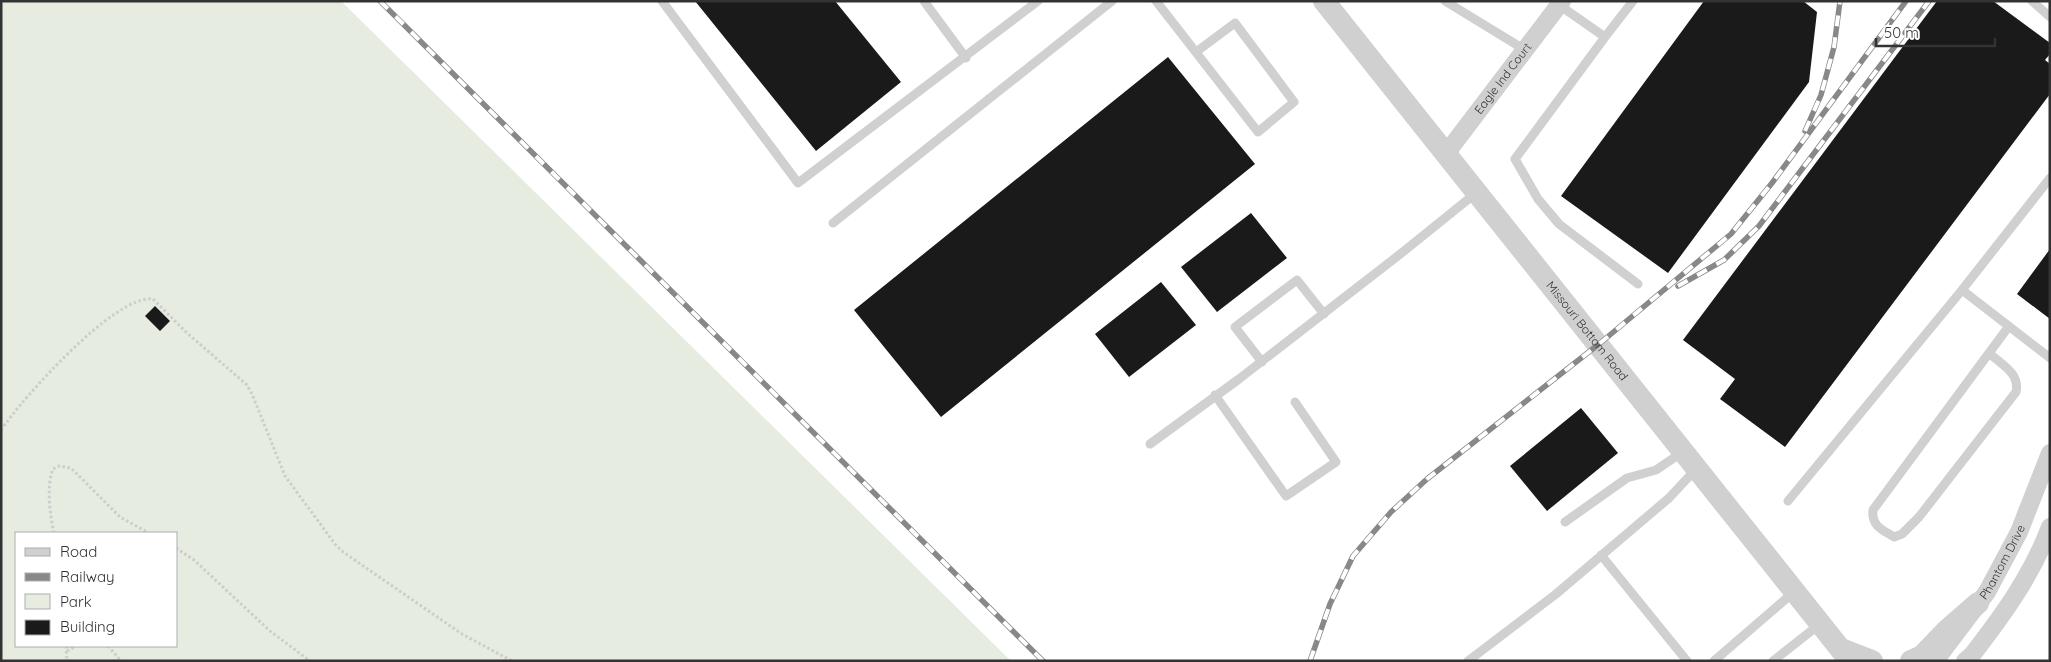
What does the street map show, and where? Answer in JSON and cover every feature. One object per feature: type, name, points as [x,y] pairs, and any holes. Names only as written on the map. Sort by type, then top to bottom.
[{"type":"street","name":"Missouri Bottom Road","points":[[1324,1],[1846,655]]},
{"type":"street","name":"Eagle Ind Court","points":[[1446,155],[1560,3]]},
{"type":"street","name":"Phantom Drive","points":[[1935,661],[1987,592],[2019,532],[2050,453]]},
{"type":"street","points":[[1965,661],[1972,655],[2010,606],[2050,527]]},
{"type":"street","points":[[1911,661],[1922,656],[1946,631],[1978,603]]},
{"type":"street","points":[[1846,655],[1872,661]]},
{"type":"lane","points":[[662,1],[798,183],[966,58],[1038,1]]},
{"type":"lane","points":[[924,1],[966,58]]},
{"type":"lane","points":[[833,223],[1112,1]]},
{"type":"lane","points":[[1156,1],[1258,132],[1294,102],[1235,23],[1196,52]]},
{"type":"lane","points":[[1445,1],[1525,50]]},
{"type":"lane","points":[[1633,1],[1515,159],[1538,199],[1559,224],[1638,284]]},
{"type":"lane","points":[[2032,1],[2050,17]]},
{"type":"lane","points":[[1560,3],[1605,37]]},
{"type":"lane","points":[[1788,501],[1962,290],[2050,178]]},
{"type":"lane","points":[[1150,444],[1262,362],[1476,192]]},
{"type":"lane","points":[[1262,362],[1235,328],[1297,280],[1324,314]]},
{"type":"lane","points":[[1962,290],[2050,358]]},
{"type":"lane","points":[[1989,353],[2015,376],[2018,383],[2016,392],[1919,517],[1902,534],[1894,537],[1876,525],[1872,518],[1873,510],[1989,353],[2009,326]]},
{"type":"lane","points":[[1215,395],[1286,496],[1336,462],[1295,402]]},
{"type":"lane","points":[[1565,522],[1627,478],[1691,459]]},
{"type":"lane","points":[[1468,661],[1556,594],[1669,498],[1691,459]]},
{"type":"lane","points":[[1601,555],[1687,661]]},
{"type":"lane","points":[[1714,661],[1796,591]]},
{"type":"lane","points":[[1773,661],[1821,624]]},
{"type":"path","points":[[1,430],[30,394],[91,333],[134,303],[153,299],[247,385],[285,476],[335,544],[343,552],[462,634],[512,661]]},
{"type":"path","points":[[54,532],[50,512],[51,475],[53,469],[66,466],[77,473],[120,517],[147,532]]},
{"type":"path","points":[[178,549],[194,560],[270,631],[310,661]]},
{"type":"path","points":[[66,647],[67,661]]},
{"type":"path","points":[[67,652],[74,647]]},
{"type":"path","points":[[109,647],[121,661]]},
{"type":"green space","points":[[1,1],[341,1],[1011,661],[1,661]]},
{"type":"building","points":[[695,1],[835,1],[901,82],[816,151]]},
{"type":"building","points":[[1704,1],[1803,1],[1817,12],[1809,82],[1668,273],[1561,196]]},
{"type":"building","points":[[1937,1],[1993,1],[2050,43],[2050,54],[2045,60],[2050,64],[2050,94],[1785,447],[1720,399],[1735,379],[1683,340]]},
{"type":"building","points":[[1168,57],[1255,164],[941,417],[854,310]]},
{"type":"building","points":[[1251,213],[1287,258],[1217,312],[1181,267]]},
{"type":"building","points":[[2050,249],[2050,319],[2017,294]]},
{"type":"building","points":[[1161,282],[1196,325],[1129,377],[1095,334]]},
{"type":"building","points":[[155,306],[170,321],[160,331],[145,316]]},
{"type":"building","points":[[1581,408],[1618,453],[1547,511],[1510,466]]},
{"type":"railway","points":[[380,1],[1043,661]]},
{"type":"railway","points":[[1805,131],[1821,95],[1834,47],[1840,1]]},
{"type":"railway","points":[[1310,661],[1330,604],[1353,556],[1391,512],[1427,479],[1599,344],[1731,234],[1772,183],[1906,1]]},
{"type":"railway","points":[[1678,286],[1724,260],[1759,226],[1929,1]]}]
